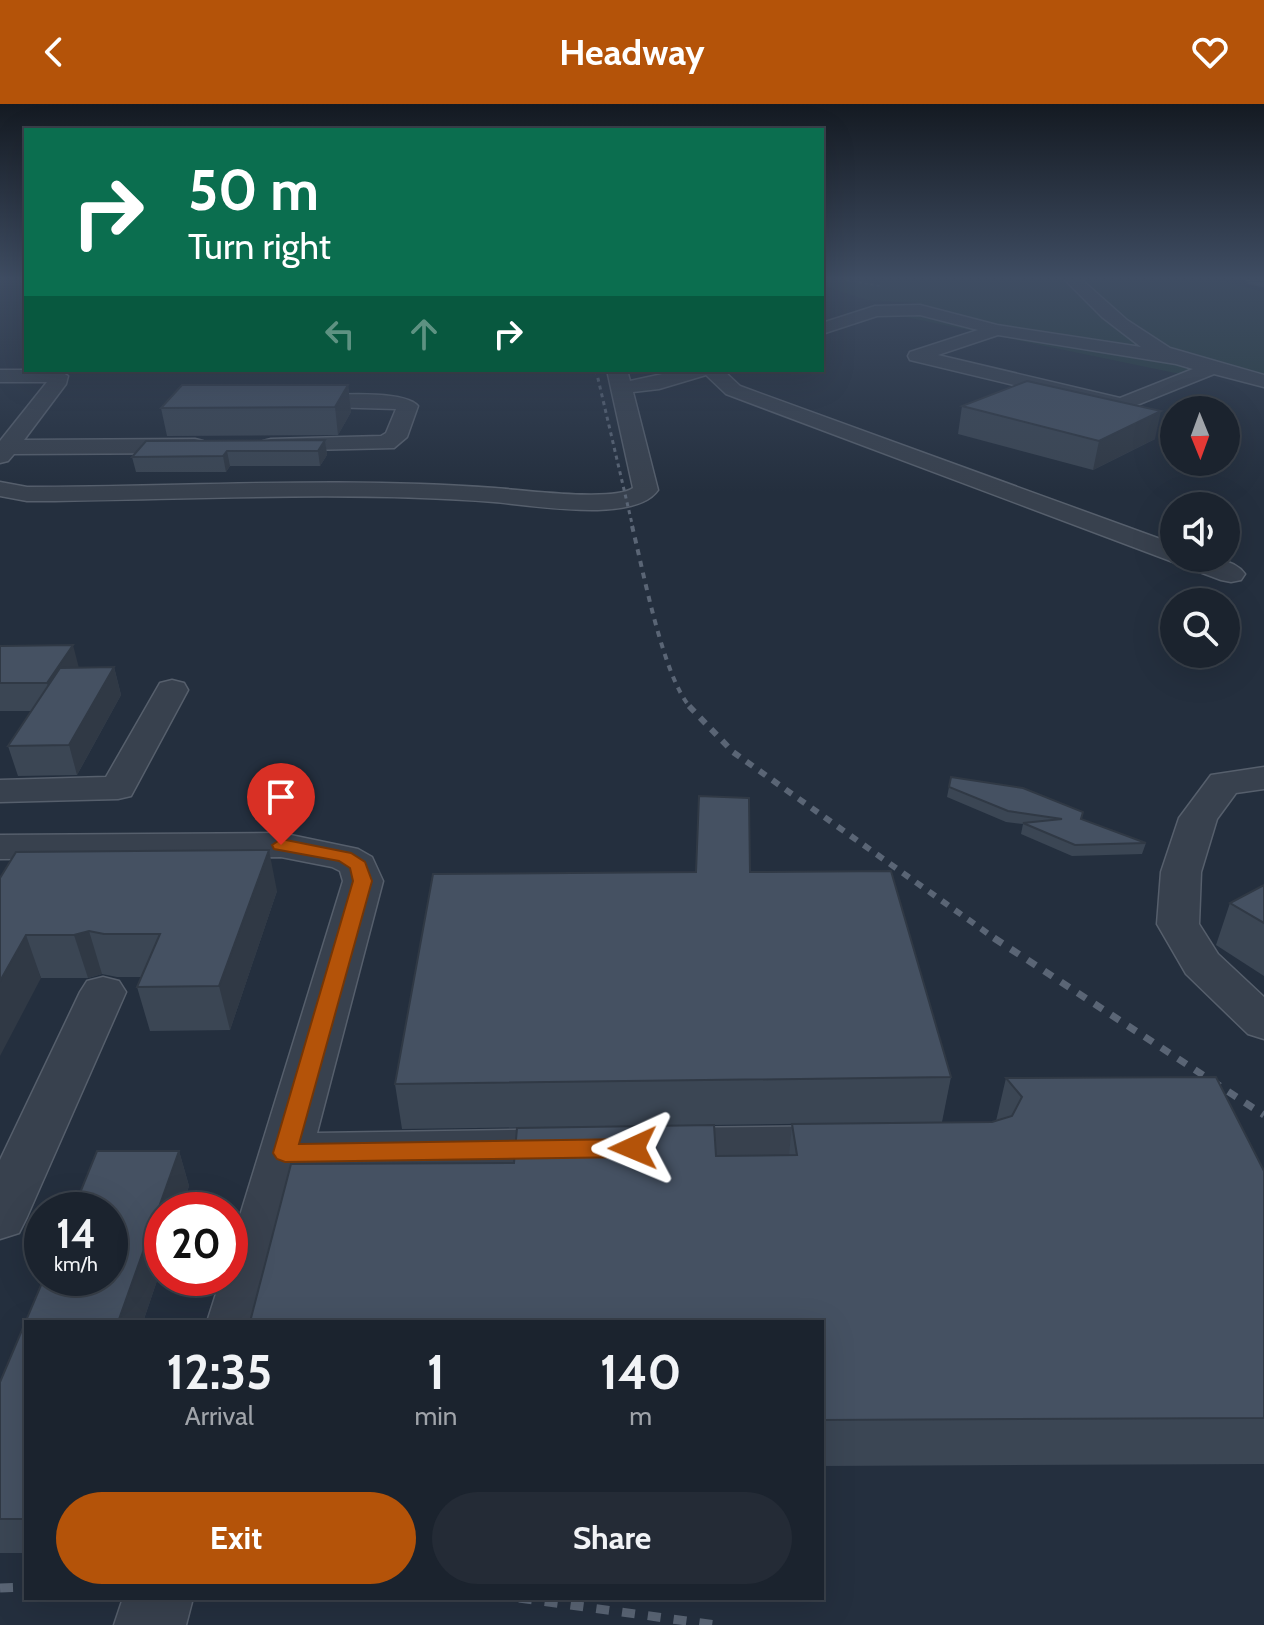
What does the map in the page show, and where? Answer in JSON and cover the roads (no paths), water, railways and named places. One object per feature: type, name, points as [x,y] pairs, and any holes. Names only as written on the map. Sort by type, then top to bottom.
[{"type":"street","points":[[936,350],[917,356],[1122,405]]},
{"type":"street","points":[[1125,350],[1176,358],[1264,381]]},
{"type":"street","points":[[1163,350],[1176,358]]},
{"type":"street","points":[[1092,418],[1212,368]]},
{"type":"street","points":[[0,489],[41,494],[416,489],[589,502],[634,499],[646,490],[619,379],[659,383],[695,372]]},
{"type":"street","points":[[714,372],[733,390],[1160,548]]},
{"type":"street","points":[[10,376],[65,373]]},
{"type":"street","points":[[4,452],[65,373]]},
{"type":"street","points":[[246,446],[386,443],[396,437],[408,406],[395,402],[275,403]]},
{"type":"street","points":[[4,452],[215,446]]},
{"type":"street","points":[[1226,572],[1231,574]]},
{"type":"street","points":[[0,791],[118,788],[172,690]]},
{"type":"street","points":[[1264,778],[1224,783],[1198,818],[1181,872],[1178,924],[1202,964],[1264,1023]]},
{"type":"street","points":[[0,847],[281,845],[344,857],[358,865],[363,881],[238,1320]]},
{"type":"street","points":[[0,1217],[103,992]]},
{"type":"street","points":[[285,1153],[887,1145]]},
{"type":"street","points":[[150,1625],[157,1600]]},
{"type":"railway","points":[[596,372],[633,528]]},
{"type":"railway","points":[[632,526],[663,649],[681,693],[691,708]]},
{"type":"railway","points":[[689,706],[733,752],[996,940]]},
{"type":"railway","points":[[996,940],[1264,1115]]},
{"type":"railway","points":[[0,1588],[24,1587]]},
{"type":"railway","points":[[534,1600],[716,1625]]}]
